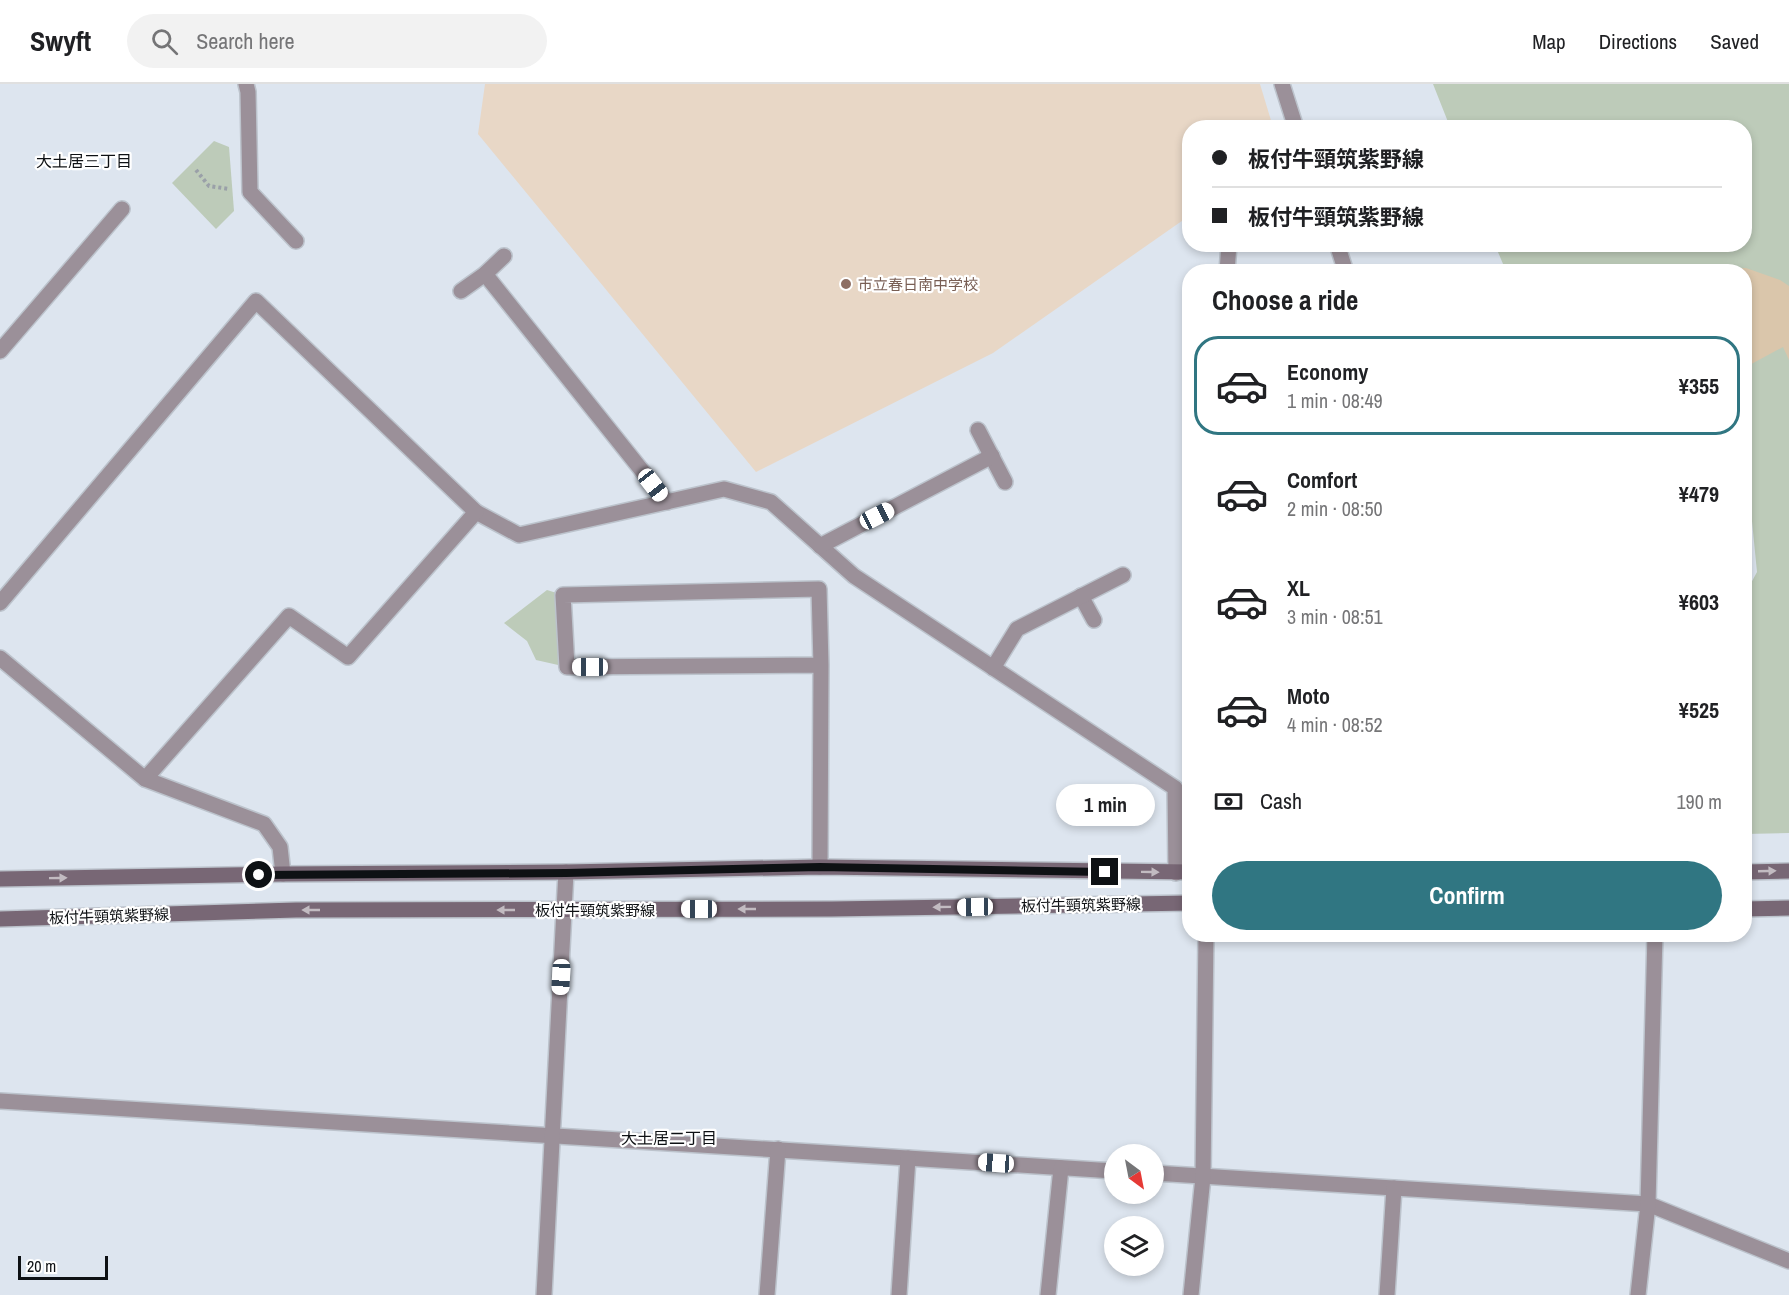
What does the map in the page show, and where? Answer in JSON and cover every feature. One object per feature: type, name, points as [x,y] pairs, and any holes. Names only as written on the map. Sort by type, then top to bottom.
[{"type":"main road","points":[[0,879],[283,874],[566,873],[820,867],[1182,873]]},
{"type":"main road","points":[[1752,872],[1789,871]]},
{"type":"main road","name":"板付牛頸筑紫野線","points":[[0,919],[296,910],[821,909],[1182,903]]},
{"type":"main road","points":[[1752,909],[1789,908]]},
{"type":"street","points":[[246,84],[250,192],[296,241]]},
{"type":"street","points":[[1282,84],[1293,120]]},
{"type":"street","points":[[0,351],[122,209]]},
{"type":"street","points":[[460,291],[485,274],[504,256]]},
{"type":"street","points":[[485,274],[667,502]]},
{"type":"street","points":[[0,603],[256,301],[476,512],[519,535],[724,489],[771,502],[854,576],[1175,788],[1182,862]]},
{"type":"street","points":[[978,430],[1005,482]]},
{"type":"street","points":[[820,546],[992,456]]},
{"type":"street","points":[[144,779],[288,616],[348,657],[476,512]]},
{"type":"street","points":[[993,668],[1017,629],[1122,575]]},
{"type":"street","points":[[820,867],[821,665],[819,589],[563,595],[567,667],[821,665]]},
{"type":"street","points":[[1081,596],[1094,620]]},
{"type":"street","points":[[0,658],[144,779],[264,824],[280,848],[283,874]]},
{"type":"street","points":[[544,1295],[566,873]]},
{"type":"street","points":[[1191,1295],[1203,1177],[1206,942]]},
{"type":"street","points":[[1638,1295],[1648,1204],[1655,942]]},
{"type":"street","points":[[0,1101],[1104,1170]]},
{"type":"street","points":[[767,1295],[778,1149]]},
{"type":"street","points":[[899,1295],[908,1158]]},
{"type":"street","points":[[1048,1295],[1061,1168]]},
{"type":"street","points":[[1164,1174],[1648,1204],[1789,1261]]},
{"type":"street","points":[[1387,1295],[1394,1188]]},
{"type":"path","points":[[196,170],[209,186],[250,192]]},
{"type":"shaded area","name":"市立春日南中学校","points":[[485,84],[1260,84],[1271,120],[1182,120],[1182,221],[993,353],[756,472],[478,134]]},
{"type":"green space","points":[[1433,84],[1789,84],[1789,833],[1752,834],[1752,581],[1757,572],[1752,521],[1752,264],[1503,264],[1498,252],[1752,252],[1752,120],[1447,120]]},
{"type":"green space","points":[[214,141],[229,147],[234,211],[216,229],[172,183]]},
{"type":"green space","points":[[547,590],[563,595],[567,667],[536,660],[527,641],[504,623]]},
{"type":"building","points":[[1752,270],[1780,280],[1789,286],[1789,360],[1783,347],[1752,364]]},
{"type":"place","name":"市立春日南中学校","points":[[846,284]]},
{"type":"district","name":"大土居三丁目","points":[[84,161]]},
{"type":"district","name":"大土居二丁目","points":[[669,1138]]},
{"type":"route","points":[[259,875],[566,873],[820,867],[1105,872]]}]
